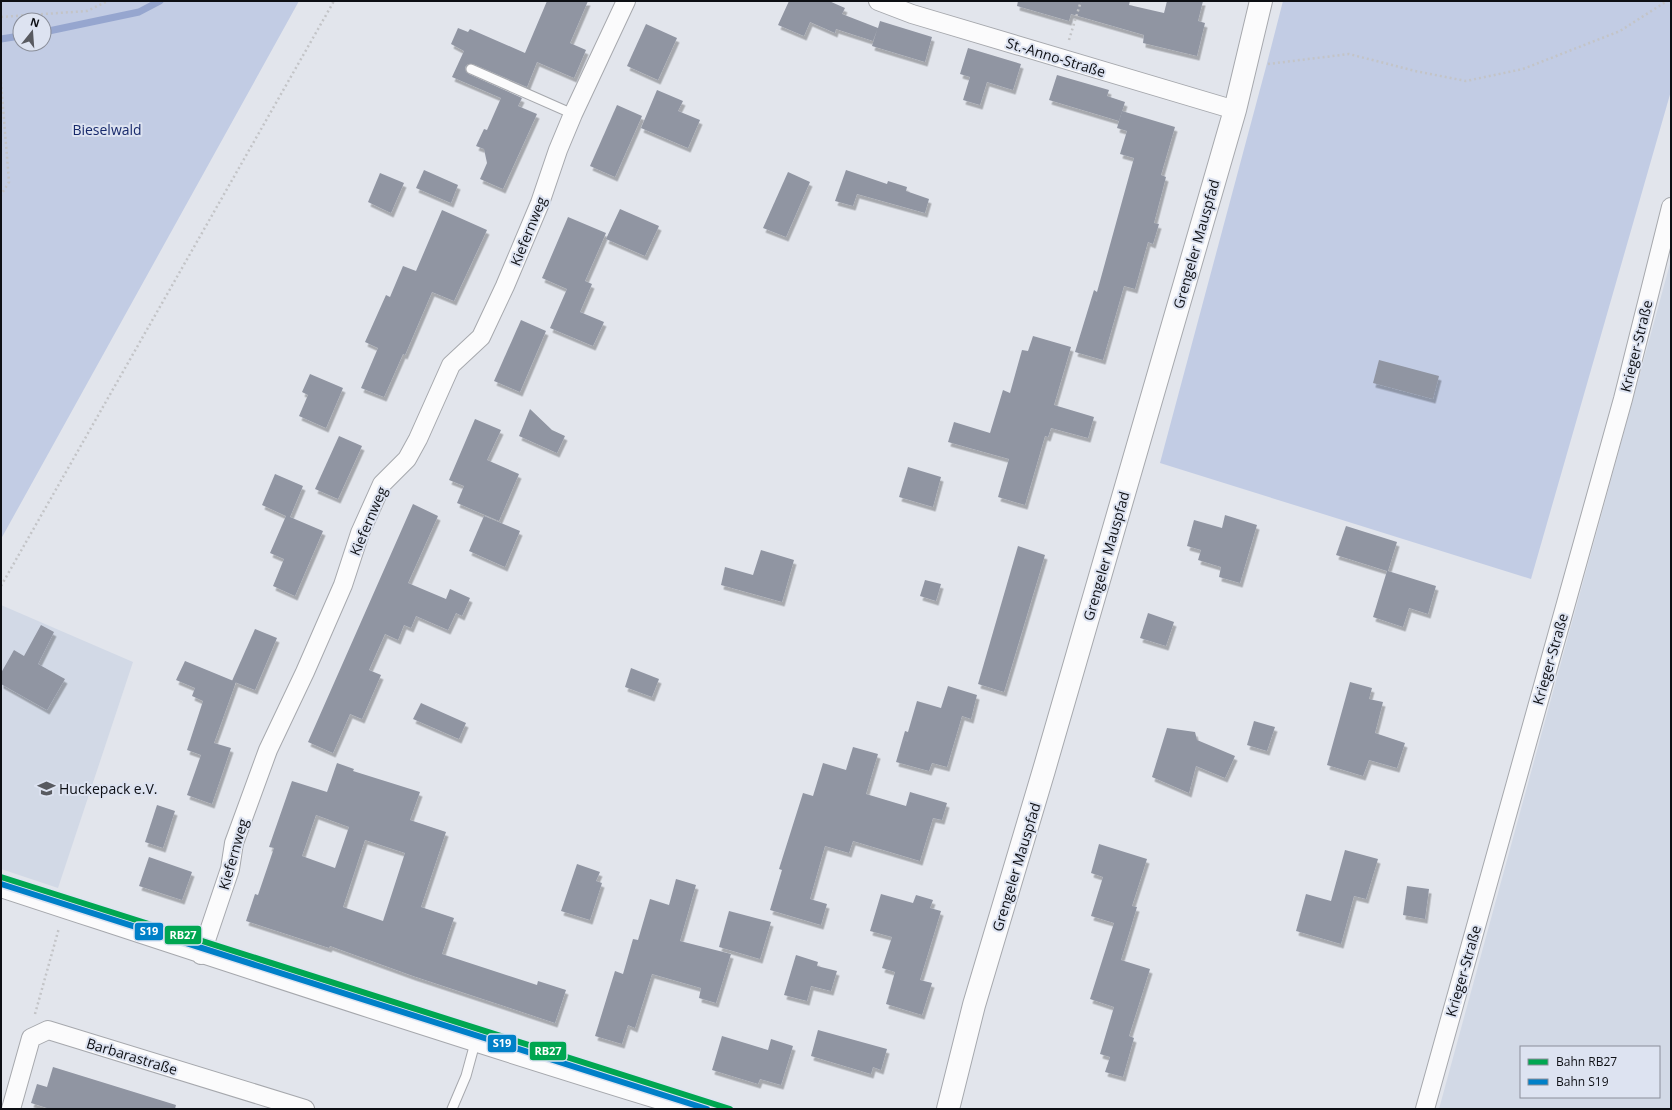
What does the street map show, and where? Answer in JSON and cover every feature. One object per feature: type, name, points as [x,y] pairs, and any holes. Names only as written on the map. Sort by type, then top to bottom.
[{"type":"main road","name":"Grengeler Mauspfad","points":[[948,1109],[974,1005],[1047,762],[1235,110],[1261,1]]},
{"type":"street","name":"Kiefernweg","points":[[201,955],[230,869],[234,843],[268,750],[306,672],[340,592],[360,533],[382,484],[407,459],[418,439],[452,365],[481,337],[540,203],[558,150],[573,114],[626,1]]},
{"type":"street","name":"St.-Anno-Straße","points":[[878,1],[912,14],[1235,110]]},
{"type":"street","name":"Krieger-Straße","points":[[1425,1109],[1624,399],[1671,207]]},
{"type":"street","points":[[1,888],[201,955],[475,1043],[689,1109]]},
{"type":"street","name":"Barbarastraße","points":[[31,1038],[48,1030],[305,1109]]},
{"type":"street","points":[[11,1109],[31,1038]]},
{"type":"lane","points":[[471,69],[573,114]]},
{"type":"lane","points":[[452,1109],[466,1076],[475,1043]]},
{"type":"path","points":[[1,17],[87,11],[108,1]]},
{"type":"path","points":[[1,586],[334,1]]},
{"type":"path","points":[[1064,60],[1081,1]]},
{"type":"path","points":[[1266,64],[1349,54],[1415,71],[1466,81],[1523,69],[1620,31],[1667,1]]},
{"type":"path","points":[[1,82],[8,182],[1,195]]},
{"type":"path","points":[[31,1038],[32,1026],[64,909]]},
{"type":"shaded area","points":[[1671,260],[1671,1109],[1439,1109]]},
{"type":"shaded area","name":"Huckepack e.V.","points":[[1,605],[133,662],[58,888],[1,869]]},
{"type":"green space","name":"Bieselwald","points":[[1,1],[299,1],[1,539]]},
{"type":"green space","points":[[1283,1],[1671,1],[1671,91],[1531,579],[1160,463]]},
{"type":"building","points":[[547,1],[588,1],[570,43],[586,50],[574,78],[537,62],[527,87],[473,64],[468,64],[465,67],[466,72],[469,74],[522,98],[518,106],[537,114],[503,189],[480,179],[487,163],[484,149],[476,146],[484,129],[487,130],[501,98],[452,77],[464,51],[451,44],[458,28],[468,32],[470,29],[525,53]]},
{"type":"building","points":[[789,1],[829,1],[845,8],[842,14],[878,28],[880,21],[932,37],[925,62],[872,46],[877,30],[873,41],[836,29],[835,33],[810,22],[804,36],[778,25]]},
{"type":"building","points":[[1018,1],[1130,1],[1129,5],[1164,13],[1167,1],[1203,1],[1198,21],[1205,23],[1197,56],[1143,43],[1144,35],[1071,14],[1069,21],[1017,6]]},
{"type":"building","points":[[646,24],[677,38],[658,80],[627,66]]},
{"type":"building","points":[[968,48],[1021,64],[1013,90],[987,82],[980,105],[963,100],[970,77],[960,74]]},
{"type":"building","points":[[1057,75],[1109,90],[1107,96],[1125,102],[1119,121],[1049,100]]},
{"type":"building","points":[[657,90],[683,101],[678,111],[700,120],[688,148],[641,128]]},
{"type":"building","points":[[617,105],[642,116],[615,177],[590,166]]},
{"type":"building","points":[[1122,111],[1175,127],[1161,175],[1166,177],[1154,223],[1159,224],[1153,244],[1148,242],[1135,289],[1124,286],[1103,360],[1075,352],[1094,290],[1097,292],[1134,158],[1120,154],[1127,131],[1117,128]]},
{"type":"building","points":[[424,170],[458,185],[451,203],[416,188]]},
{"type":"building","points":[[846,170],[887,184],[888,181],[907,187],[906,191],[929,199],[925,213],[857,194],[853,206],[835,201]]},
{"type":"building","points":[[788,172],[810,182],[786,237],[763,228]]},
{"type":"building","points":[[380,173],[404,183],[391,213],[368,202]]},
{"type":"building","points":[[620,209],[659,226],[645,256],[606,239]]},
{"type":"building","points":[[442,210],[487,230],[454,301],[432,292],[405,355],[403,354],[384,397],[361,388],[378,348],[365,342],[386,295],[390,297],[403,266],[416,271]]},
{"type":"building","points":[[568,217],[606,233],[585,281],[592,284],[580,312],[604,322],[593,346],[550,328],[567,289],[542,278]]},
{"type":"building","points":[[521,320],[546,331],[520,392],[494,381]]},
{"type":"building","points":[[1033,336],[1071,347],[1054,405],[1094,417],[1088,438],[1051,428],[1048,437],[1045,436],[1025,505],[998,497],[1009,459],[948,442],[954,422],[990,433],[1003,390],[1010,393],[1022,350],[1028,351]]},
{"type":"building","points":[[1379,360],[1439,376],[1433,399],[1373,383]]},
{"type":"building","points":[[310,374],[343,388],[326,428],[299,416],[308,395],[302,392]]},
{"type":"building","points":[[530,409],[552,430],[565,436],[557,453],[519,436]]},
{"type":"building","points":[[475,419],[501,430],[487,460],[519,474],[499,521],[457,503],[464,486],[449,480]]},
{"type":"building","points":[[339,436],[362,446],[338,499],[315,489]]},
{"type":"building","points":[[908,467],[941,477],[933,507],[899,497]]},
{"type":"building","points":[[275,474],[303,486],[290,517],[323,531],[295,596],[273,586],[284,559],[270,553],[286,516],[262,505]]},
{"type":"building","points":[[413,504],[438,516],[408,583],[446,599],[450,589],[470,598],[462,616],[456,613],[448,630],[416,616],[411,628],[404,625],[398,640],[385,634],[369,670],[381,675],[362,719],[350,714],[333,753],[308,742]]},
{"type":"building","points":[[1225,515],[1257,525],[1240,583],[1219,577],[1221,567],[1198,560],[1201,550],[1187,546],[1194,520],[1222,528]]},
{"type":"building","points":[[484,516],[520,531],[505,567],[469,551]]},
{"type":"building","points":[[1346,526],[1397,542],[1388,571],[1436,586],[1428,614],[1409,608],[1403,627],[1373,617],[1387,571],[1336,555]]},
{"type":"building","points":[[1018,546],[1045,555],[1004,692],[978,684]]},
{"type":"building","points":[[761,550],[794,560],[782,602],[721,585],[725,567],[753,575]]},
{"type":"building","points":[[925,580],[941,584],[936,601],[920,596]]},
{"type":"building","points":[[1148,613],[1174,622],[1166,646],[1140,638]]},
{"type":"building","points":[[41,625],[54,632],[38,664],[65,679],[47,710],[1,684],[1,673],[14,650],[24,656]]},
{"type":"building","points":[[255,629],[277,638],[255,690],[232,681]]},
{"type":"building","points":[[185,661],[236,682],[214,743],[231,748],[212,804],[187,795],[201,755],[187,750],[203,701],[192,696],[195,688],[176,680]]},
{"type":"building","points":[[631,668],[659,679],[652,697],[625,687]]},
{"type":"building","points":[[1350,682],[1372,688],[1369,699],[1383,702],[1375,733],[1405,743],[1397,768],[1369,760],[1363,776],[1327,765]]},
{"type":"building","points":[[948,686],[977,695],[971,719],[962,716],[947,767],[932,763],[929,771],[896,762],[905,731],[908,732],[917,701],[941,708]]},
{"type":"building","points":[[421,703],[466,723],[459,739],[413,719]]},
{"type":"building","points":[[1254,721],[1275,727],[1267,751],[1247,745]]},
{"type":"building","points":[[1167,728],[1195,732],[1197,740],[1235,756],[1225,778],[1196,766],[1189,793],[1152,777]]},
{"type":"building","points":[[853,747],[878,754],[866,794],[906,806],[910,792],[947,803],[942,820],[933,818],[920,861],[853,841],[849,853],[825,846],[810,899],[827,904],[821,925],[770,910],[782,870],[779,869],[803,793],[813,796],[823,763],[846,770]]},
{"type":"building","points":[[337,763],[354,769],[353,771],[420,792],[410,820],[446,832],[421,907],[454,918],[442,954],[537,985],[538,981],[566,990],[555,1023],[413,976],[330,946],[329,948],[246,921],[255,894],[258,895],[274,848],[269,847],[292,781],[327,792]],"holes":[[[316,815],[349,827],[335,868],[302,856]],[[365,840],[405,853],[383,921],[343,907]]]},
{"type":"building","points":[[157,805],[175,811],[163,848],[145,842]]},
{"type":"building","points":[[1099,844],[1147,859],[1132,906],[1137,907],[1121,960],[1150,969],[1129,1036],[1134,1038],[1123,1077],[1105,1072],[1110,1057],[1100,1054],[1114,1007],[1090,999],[1114,923],[1091,916],[1103,877],[1091,873]]},
{"type":"building","points":[[1345,850],[1378,859],[1366,899],[1354,896],[1341,944],[1296,931],[1306,894],[1331,901]]},
{"type":"building","points":[[149,857],[192,872],[182,900],[139,886]]},
{"type":"building","points":[[577,864],[600,872],[596,881],[602,883],[590,920],[561,911]]},
{"type":"building","points":[[676,879],[696,885],[680,941],[731,954],[716,1003],[699,998],[701,988],[652,974],[635,1028],[628,1025],[622,1044],[595,1036],[615,971],[623,974],[633,939],[638,940],[650,899],[669,905]]},
{"type":"building","points":[[1407,886],[1429,889],[1425,919],[1403,915]]},
{"type":"building","points":[[881,894],[913,903],[916,895],[933,900],[930,908],[941,911],[920,980],[932,983],[922,1015],[886,1004],[895,972],[882,968],[892,937],[870,931]]},
{"type":"building","points":[[729,911],[771,922],[760,959],[719,947]]},
{"type":"building","points":[[796,955],[818,962],[817,966],[837,971],[831,991],[811,986],[807,1001],[784,995]]},
{"type":"building","points":[[818,1030],[887,1049],[881,1070],[873,1067],[871,1074],[811,1056]]},
{"type":"building","points":[[722,1036],[768,1050],[771,1039],[793,1046],[781,1085],[760,1079],[758,1084],[712,1070]]},
{"type":"building","points":[[53,1067],[176,1105],[175,1109],[50,1109],[31,1103],[37,1084],[47,1087]]},
{"type":"waterway","points":[[52,30],[139,12],[160,1]]},
{"type":"waterway","points":[[1,39],[12,37]]},
{"type":"rail line","name":"RB27","points":[[1,877],[730,1109]]},
{"type":"rail line","name":"S19","points":[[1,884],[707,1109]]},
{"type":"place","name":"Huckepack e.V.","points":[[46,788]]}]
